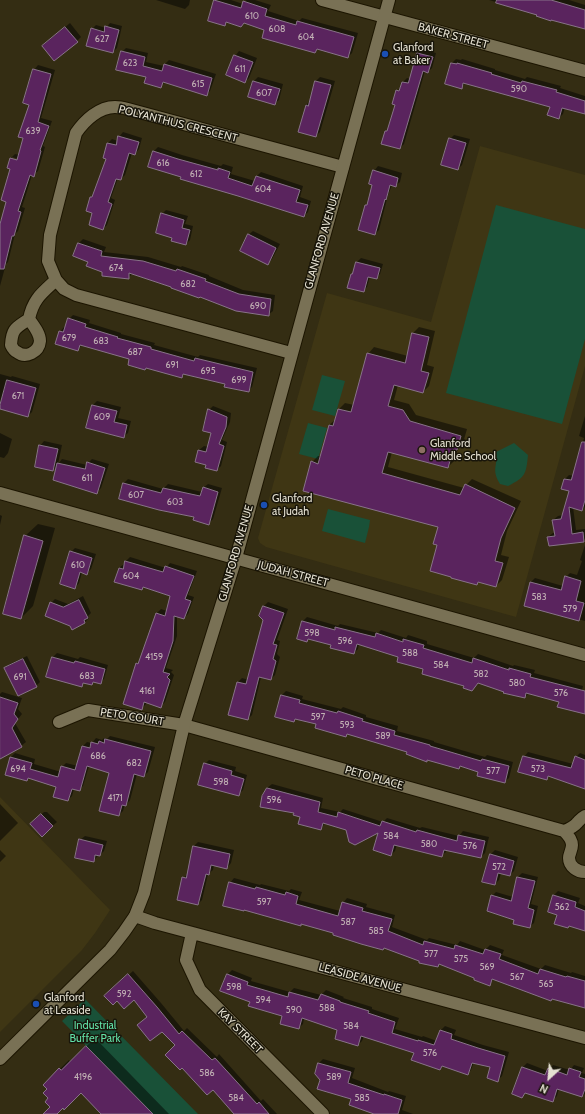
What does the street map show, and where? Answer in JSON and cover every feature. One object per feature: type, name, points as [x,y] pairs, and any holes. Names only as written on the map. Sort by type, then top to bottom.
[{"type":"street","name":"BAKER STREET","points":[[322,0],[585,71]]},
{"type":"street","name":"GLANFORD AVENUE","points":[[0,1059],[110,950],[136,916],[144,893],[184,725],[236,558],[388,0]]},
{"type":"street","name":"POLYANTHUS CRESCENT","points":[[291,353],[76,295],[64,289],[56,280],[48,261],[50,236],[76,133],[82,125],[94,115],[102,110],[115,107],[128,109],[343,167]]},
{"type":"street","points":[[29,319],[31,308],[38,297],[56,280]]},
{"type":"street","name":"JUDAH STREET","points":[[0,493],[585,655]]},
{"type":"street","name":"PETO COURT","points":[[59,722],[88,710],[184,725]]},
{"type":"street","name":"PETO PLACE","points":[[184,725],[564,831]]},
{"type":"street","points":[[585,816],[581,818],[574,826],[564,831],[570,838],[572,845],[569,859],[570,864],[575,869],[585,872]]},
{"type":"street","name":"LEASIDE AVENUE","points":[[136,916],[155,923],[585,1038]]},
{"type":"street","name":"KAY STREET","points":[[192,933],[186,960],[200,990],[323,1114]]},
{"type":"shaded area","name":"Glanford Middle School","points":[[480,146],[585,175],[585,366],[516,617],[266,547],[260,543],[258,538],[327,293],[431,322]]},
{"type":"shaded area","points":[[0,797],[110,910],[82,950],[0,1032]]},
{"type":"green space","points":[[496,205],[585,229],[585,339],[562,424],[446,393]]},
{"type":"green space","points":[[322,375],[345,381],[335,416],[312,410]]},
{"type":"green space","points":[[308,423],[327,428],[318,459],[299,454]]},
{"type":"green space","points":[[514,443],[528,455],[526,471],[522,477],[508,486],[500,484],[497,479],[495,471],[496,452]]},
{"type":"green space","points":[[328,509],[370,520],[365,543],[322,531]]},
{"type":"green space","name":"Industrial Buffer Park","points":[[85,999],[198,1114],[153,1114],[62,1021]]},
{"type":"building","points":[[214,0],[241,8],[243,1],[267,9],[265,16],[296,25],[297,21],[354,37],[348,58],[317,49],[315,53],[262,38],[264,30],[244,23],[241,27],[226,22],[225,26],[208,21]]},
{"type":"building","points":[[497,0],[551,0],[585,10],[585,29],[551,21],[536,16],[537,15],[496,3]]},
{"type":"building","points":[[105,26],[119,30],[113,53],[86,46],[91,28],[104,32]]},
{"type":"building","points":[[65,27],[78,42],[54,61],[42,46]]},
{"type":"building","points":[[121,51],[145,57],[143,66],[162,71],[164,64],[212,78],[207,96],[163,82],[161,88],[144,83],[146,77],[116,70]]},
{"type":"building","points":[[417,53],[433,57],[428,73],[423,71],[400,149],[381,144],[385,131],[387,131],[395,105],[392,104],[396,90],[399,91],[402,82],[408,83]]},
{"type":"building","points":[[234,55],[253,62],[245,83],[226,75]]},
{"type":"building","points":[[451,63],[457,63],[492,73],[491,74],[521,83],[522,81],[557,90],[556,92],[585,101],[585,114],[562,108],[559,119],[547,115],[550,107],[463,83],[462,89],[445,84]]},
{"type":"building","points":[[33,69],[51,74],[38,122],[49,126],[40,150],[34,177],[30,175],[18,211],[21,212],[14,236],[12,236],[4,269],[0,269],[0,224],[6,202],[1,200],[10,169],[7,168],[10,158],[17,160],[23,138],[18,137],[29,105],[23,103]]},
{"type":"building","points":[[253,81],[280,89],[275,105],[248,97]]},
{"type":"building","points":[[315,81],[331,85],[316,137],[298,132],[306,105],[308,106]]},
{"type":"building","points":[[118,136],[139,142],[135,155],[129,153],[121,180],[116,179],[108,202],[112,204],[103,230],[89,225],[92,213],[86,211],[90,197],[92,197],[106,159],[103,158],[107,143],[116,145]]},
{"type":"building","points":[[449,138],[466,143],[458,170],[441,165]]},
{"type":"building","points":[[153,151],[218,170],[218,168],[230,172],[228,178],[252,186],[256,176],[300,190],[296,202],[308,205],[304,217],[180,179],[181,177],[148,167]]},
{"type":"building","points":[[373,170],[398,178],[396,187],[390,185],[375,235],[358,230],[372,185],[369,184]]},
{"type":"building","points":[[161,213],[184,220],[182,228],[190,230],[186,245],[171,241],[172,238],[156,233]]},
{"type":"building","points":[[248,234],[276,248],[268,265],[240,251]]},
{"type":"building","points":[[78,243],[102,251],[101,256],[143,261],[176,271],[177,269],[206,279],[205,281],[239,294],[271,299],[269,316],[236,311],[129,273],[129,279],[102,276],[102,272],[86,266],[88,262],[73,256]]},
{"type":"building","points":[[356,262],[380,268],[377,279],[368,277],[364,292],[347,288]]},
{"type":"building","points":[[68,318],[86,324],[85,327],[118,337],[117,338],[151,347],[151,349],[194,361],[195,358],[253,372],[249,392],[224,387],[225,384],[183,374],[182,378],[146,368],[145,370],[128,365],[129,359],[80,345],[78,351],[55,344],[59,331],[63,332]]},
{"type":"building","points":[[412,333],[429,337],[421,371],[429,373],[423,393],[394,385],[388,406],[403,410],[410,421],[461,436],[457,450],[453,450],[448,468],[388,452],[382,473],[460,495],[465,484],[515,508],[501,538],[495,561],[503,563],[496,587],[478,582],[477,585],[430,571],[437,545],[433,544],[438,527],[303,491],[311,461],[318,464],[329,425],[333,426],[338,409],[351,412],[367,353],[405,363]]},
{"type":"building","points":[[7,380],[36,388],[28,417],[0,409]]},
{"type":"building","points":[[92,405],[117,411],[114,422],[127,425],[124,438],[86,428]]},
{"type":"building","points":[[208,409],[227,417],[226,427],[219,444],[224,446],[217,471],[205,468],[206,465],[195,462],[198,450],[206,452],[211,433],[203,431]]},
{"type":"building","points":[[582,442],[585,442],[585,500],[582,511],[569,507],[572,534],[583,532],[584,542],[549,546],[547,537],[555,536],[552,520],[561,519],[569,491],[561,489],[564,479],[571,480]]},
{"type":"building","points":[[39,445],[58,449],[53,471],[35,467]]},
{"type":"building","points":[[87,462],[105,468],[97,494],[53,480],[57,463],[85,469]]},
{"type":"building","points":[[123,483],[161,493],[163,488],[200,496],[203,487],[218,492],[209,525],[193,520],[194,517],[159,510],[119,499]]},
{"type":"building","points":[[24,535],[43,541],[21,619],[3,614]]},
{"type":"building","points":[[70,551],[92,558],[87,575],[80,572],[75,589],[60,584]]},
{"type":"building","points":[[125,561],[163,572],[165,566],[194,576],[185,599],[191,601],[184,619],[174,616],[173,641],[163,672],[170,674],[167,677],[170,680],[161,708],[144,702],[142,710],[123,704],[136,663],[138,664],[156,613],[165,616],[170,596],[143,587],[142,590],[114,582],[119,568],[123,569]]},
{"type":"building","points":[[565,576],[581,581],[576,601],[584,603],[579,621],[524,606],[530,582],[561,590]]},
{"type":"building","points":[[79,600],[88,618],[84,620],[85,623],[72,630],[70,626],[45,616],[50,602],[63,607]]},
{"type":"building","points":[[263,606],[284,613],[273,644],[277,645],[273,659],[276,661],[271,680],[259,677],[248,720],[228,715],[237,682],[246,684],[263,620],[259,616]]},
{"type":"building","points":[[302,621],[335,630],[335,627],[375,637],[376,633],[403,642],[403,639],[424,645],[423,648],[472,663],[473,658],[509,670],[509,668],[531,674],[530,677],[585,691],[585,714],[557,707],[559,702],[526,693],[525,698],[503,693],[504,692],[478,683],[472,691],[463,688],[464,686],[422,674],[423,669],[397,662],[398,657],[357,644],[354,654],[330,648],[331,645],[308,639],[307,642],[297,639]]},
{"type":"building","points":[[52,657],[105,669],[101,684],[93,682],[92,685],[83,683],[82,687],[46,677]]},
{"type":"building","points":[[23,659],[37,687],[18,696],[4,668]]},
{"type":"building","points":[[281,695],[300,700],[299,703],[337,713],[338,711],[363,719],[362,721],[395,731],[394,735],[481,761],[482,759],[509,766],[505,783],[477,776],[478,772],[460,766],[459,769],[427,760],[427,762],[406,754],[407,752],[347,734],[346,737],[315,728],[316,724],[295,719],[294,722],[275,717]]},
{"type":"building","points":[[0,697],[18,703],[14,714],[18,719],[12,728],[22,747],[0,759]]},
{"type":"building","points":[[105,739],[151,751],[144,777],[134,774],[126,806],[122,805],[119,816],[99,811],[109,773],[87,766],[80,791],[72,789],[68,801],[53,797],[56,787],[28,778],[27,781],[5,775],[10,757],[32,763],[30,769],[58,777],[61,766],[75,770],[82,746],[90,748],[91,742],[98,744],[99,741],[104,743]]},
{"type":"building","points":[[523,756],[571,768],[575,756],[585,760],[585,789],[548,776],[547,780],[518,772]]},
{"type":"building","points":[[204,763],[232,771],[231,775],[244,779],[239,796],[198,785]]},
{"type":"building","points":[[267,788],[320,802],[318,812],[337,817],[338,812],[380,826],[382,821],[416,832],[417,830],[457,841],[458,835],[485,841],[481,858],[444,850],[442,857],[394,845],[391,856],[373,850],[378,833],[355,845],[349,842],[346,830],[323,823],[321,830],[298,824],[300,817],[293,815],[294,813],[260,807],[262,796]]},
{"type":"building","points":[[41,814],[53,826],[42,837],[30,824]]},
{"type":"building","points":[[79,839],[103,845],[100,856],[95,855],[94,862],[75,858]]},
{"type":"building","points":[[193,846],[230,854],[227,869],[211,865],[209,875],[206,874],[198,905],[177,900],[182,877],[186,878]]},
{"type":"building","points":[[490,854],[514,861],[510,876],[498,873],[495,885],[482,882]]},
{"type":"building","points":[[517,877],[535,881],[528,908],[534,910],[530,928],[513,924],[514,920],[487,911],[491,895],[511,901]]},
{"type":"building","points":[[229,882],[255,889],[256,887],[285,895],[286,892],[298,896],[296,904],[338,916],[342,902],[363,908],[362,911],[392,919],[388,931],[423,945],[424,941],[454,949],[455,945],[483,954],[485,949],[501,954],[499,959],[538,974],[540,969],[585,981],[585,1008],[552,999],[551,1001],[492,979],[490,986],[439,964],[438,967],[419,963],[419,961],[384,948],[383,950],[361,944],[333,935],[333,933],[223,906]]},
{"type":"building","points":[[553,895],[576,902],[575,907],[585,911],[585,931],[569,926],[568,928],[554,924],[557,915],[548,912]]},
{"type":"building","points":[[128,974],[179,1034],[182,1031],[212,1060],[215,1058],[257,1104],[259,1102],[269,1114],[234,1114],[213,1090],[207,1095],[182,1068],[180,1070],[165,1055],[175,1045],[162,1032],[150,1041],[137,1025],[147,1017],[134,1000],[124,1009],[117,1001],[113,1005],[104,996]]},
{"type":"building","points":[[227,974],[248,982],[247,985],[288,997],[289,992],[318,1000],[321,994],[395,1022],[392,1033],[418,1041],[434,1045],[440,1030],[452,1034],[451,1039],[505,1056],[498,1082],[487,1078],[490,1067],[472,1063],[468,1075],[442,1066],[440,1070],[411,1060],[414,1053],[361,1036],[358,1046],[335,1039],[337,1030],[302,1018],[299,1029],[280,1024],[282,1016],[248,1006],[250,1002],[220,991]]},
{"type":"building","points":[[86,1046],[153,1114],[101,1114],[81,1093],[64,1110],[63,1108],[57,1114],[43,1114],[50,1107],[45,1102],[48,1098],[43,1093],[47,1089],[43,1085],[59,1068],[61,1070]]},
{"type":"building","points":[[318,1063],[351,1072],[348,1083],[402,1100],[398,1114],[374,1114],[349,1105],[351,1099],[317,1089],[320,1080],[315,1074]]},
{"type":"building","points":[[522,1067],[545,1075],[548,1068],[567,1075],[569,1068],[581,1072],[579,1077],[585,1079],[585,1089],[582,1097],[557,1089],[553,1102],[525,1093],[522,1098],[512,1094]]},
{"type":"place","name":"Glanford at Baker","points":[[385,54]]},
{"type":"place","name":"Glanford Middle School","points":[[422,450]]},
{"type":"place","name":"Glanford at Judah","points":[[264,505]]},
{"type":"place","name":"Glanford at Leaside","points":[[36,1004]]}]
